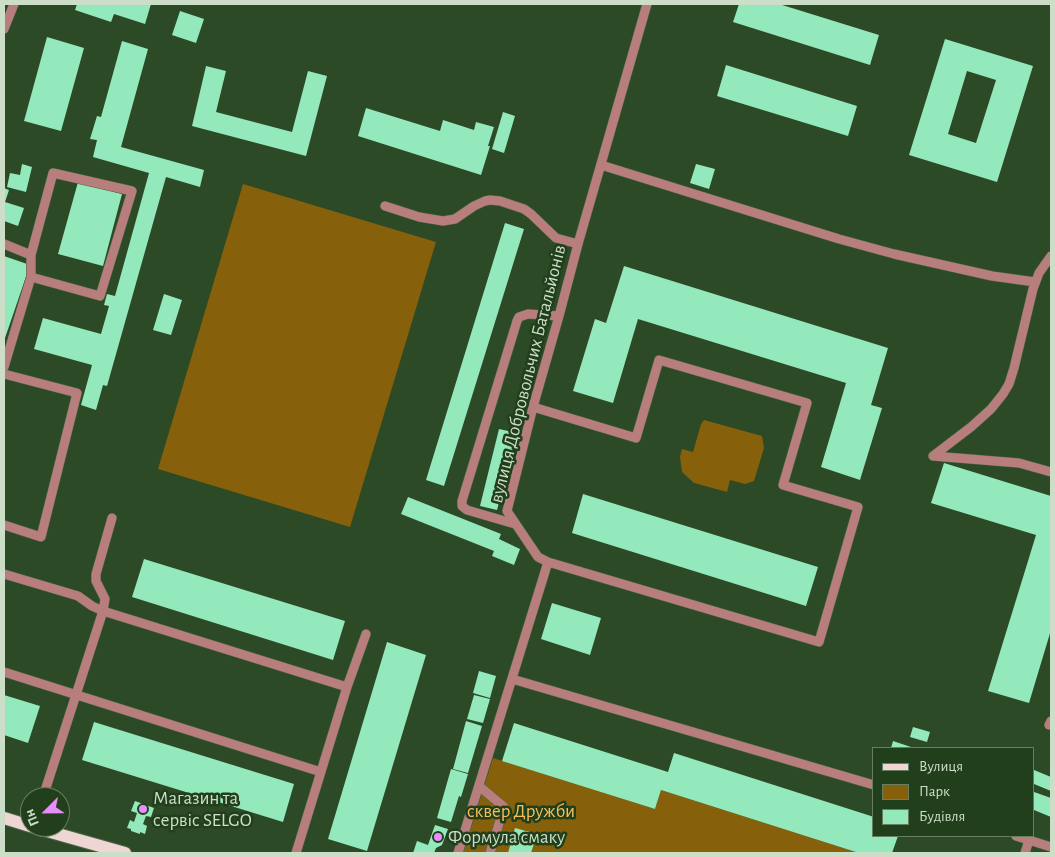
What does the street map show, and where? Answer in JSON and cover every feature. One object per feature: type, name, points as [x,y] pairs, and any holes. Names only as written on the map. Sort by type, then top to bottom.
[{"type":"main road","points":[[4,818],[20,823]]},
{"type":"main road","points":[[70,837],[125,853]]},
{"type":"street","points":[[4,29],[14,4]]},
{"type":"street","name":"вулиця Добровольчих Батальйонів","points":[[548,562],[538,557],[507,511],[533,407],[578,244],[647,4]]},
{"type":"street","points":[[601,165],[839,239],[894,254],[992,276],[1035,282]]},
{"type":"street","points":[[4,367],[31,277],[31,255],[52,173],[132,191],[100,296],[31,277]]},
{"type":"street","points":[[385,206],[419,217],[443,221],[455,219],[485,201],[500,201],[524,209],[556,238],[578,244]]},
{"type":"street","points":[[4,244],[31,255]]},
{"type":"street","points":[[1051,256],[1039,274],[1030,295],[1009,384],[991,408],[971,427],[933,456],[1019,463],[1051,472]]},
{"type":"street","points":[[515,524],[467,510],[462,506],[462,500],[519,317],[528,314],[559,316]]},
{"type":"street","points":[[458,853],[548,562],[819,642],[858,507],[783,485],[806,403],[659,360],[636,438],[533,407]]},
{"type":"street","points":[[4,374],[77,393],[41,537],[4,525]]},
{"type":"street","points":[[46,787],[103,611],[105,599],[96,581],[96,574],[112,518]]},
{"type":"street","points":[[4,574],[78,596],[103,611],[347,687]]},
{"type":"street","points":[[296,853],[347,687],[366,634]]},
{"type":"street","points":[[4,672],[321,772]]},
{"type":"street","points":[[512,678],[872,784]]},
{"type":"street","points":[[479,786],[504,808],[490,853]]},
{"type":"street","points":[[1019,837],[1051,847]]},
{"type":"street","points":[[1025,853],[1029,840]]},
{"type":"green space","points":[[243,184],[436,242],[350,527],[158,469]]},
{"type":"green space","points":[[704,420],[762,436],[764,448],[754,481],[745,484],[730,480],[727,492],[694,483],[682,472],[680,457],[682,449],[693,452],[701,424]]},
{"type":"green space","name":"сквер Дружби","points":[[493,758],[655,809],[661,790],[859,853],[463,853]]},
{"type":"building","points":[[77,4],[151,4],[145,24],[114,14],[111,22],[75,10]]},
{"type":"building","points":[[739,4],[779,4],[879,35],[870,65],[733,22]]},
{"type":"building","points":[[180,11],[204,19],[196,43],[172,35]]},
{"type":"building","points":[[47,37],[84,48],[61,131],[24,121]]},
{"type":"building","points":[[945,39],[1033,66],[997,182],[909,155]],"holes":[[[967,71],[996,80],[976,143],[948,134]]]},
{"type":"building","points":[[122,41],[148,49],[121,147],[204,170],[200,187],[166,177],[107,386],[103,385],[96,410],[81,405],[92,365],[34,349],[43,318],[101,334],[109,306],[104,305],[107,294],[115,296],[149,173],[93,157],[97,140],[90,139],[97,116],[101,117]]},
{"type":"building","points":[[726,65],[857,106],[848,136],[717,96]]},
{"type":"building","points":[[206,66],[226,71],[216,112],[292,132],[308,71],[327,76],[306,156],[192,126]]},
{"type":"building","points":[[366,108],[440,131],[443,120],[474,130],[476,122],[494,127],[481,175],[358,136]]},
{"type":"building","points":[[503,112],[515,116],[504,153],[492,149]]},
{"type":"building","points":[[22,164],[32,167],[26,192],[7,187],[10,173],[20,175]]},
{"type":"building","points":[[696,164],[715,169],[709,189],[690,183]]},
{"type":"building","points":[[78,182],[122,194],[103,266],[58,254]]},
{"type":"building","points":[[4,188],[9,190],[5,202],[24,208],[18,226],[4,221]]},
{"type":"building","points":[[505,223],[524,229],[444,486],[426,480]]},
{"type":"building","points":[[4,256],[30,265],[4,341]]},
{"type":"building","points":[[624,266],[888,348],[871,405],[882,408],[860,480],[821,467],[846,383],[638,319],[613,403],[573,391],[595,319],[606,323]]},
{"type":"building","points":[[164,294],[182,300],[171,335],[153,330]]},
{"type":"building","points":[[499,429],[517,433],[497,510],[480,506]]},
{"type":"building","points":[[944,463],[1051,496],[1051,630],[1029,703],[988,691],[1036,535],[931,503]]},
{"type":"building","points":[[583,494],[818,567],[806,606],[572,533]]},
{"type":"building","points":[[408,497],[501,534],[499,539],[520,549],[514,565],[492,556],[494,551],[401,514]]},
{"type":"building","points":[[144,559],[345,621],[333,660],[132,597]]},
{"type":"building","points":[[552,603],[601,618],[590,655],[541,639]]},
{"type":"building","points":[[387,642],[426,655],[367,851],[328,839]]},
{"type":"building","points":[[479,671],[496,676],[490,698],[473,693]]},
{"type":"building","points":[[4,695],[40,706],[28,743],[4,735]]},
{"type":"building","points":[[474,695],[490,699],[483,723],[467,719]]},
{"type":"building","points":[[466,721],[482,726],[468,773],[453,769]]},
{"type":"building","points":[[94,722],[294,784],[283,822],[82,760]]},
{"type":"building","points":[[514,723],[668,772],[674,753],[872,816],[872,837],[898,837],[892,853],[859,853],[661,790],[655,809],[502,761]]},
{"type":"building","points":[[913,727],[930,732],[927,742],[910,737]]},
{"type":"building","points":[[893,741],[911,747],[891,747]]},
{"type":"building","points":[[451,769],[468,774],[451,822],[437,818]]},
{"type":"building","points":[[1035,770],[1051,777],[1051,791],[1035,784]]},
{"type":"building","points":[[1035,792],[1051,798],[1051,817],[1035,810]]},
{"type":"building","points":[[135,801],[154,808],[151,817],[146,816],[143,824],[147,826],[145,834],[131,831],[131,829],[127,828],[130,820],[134,822],[137,813],[131,811]]},
{"type":"building","name":"Формула смаку","points":[[435,825],[448,829],[442,845],[436,848],[434,853],[413,853],[417,841],[428,845]]},
{"type":"building","points":[[515,828],[537,834],[531,853],[508,853]]},
{"type":"place","name":"Магазин та сервіс SELGO","points":[[143,809]]},
{"type":"place","name":"Формула смаку","points":[[438,837]]}]
